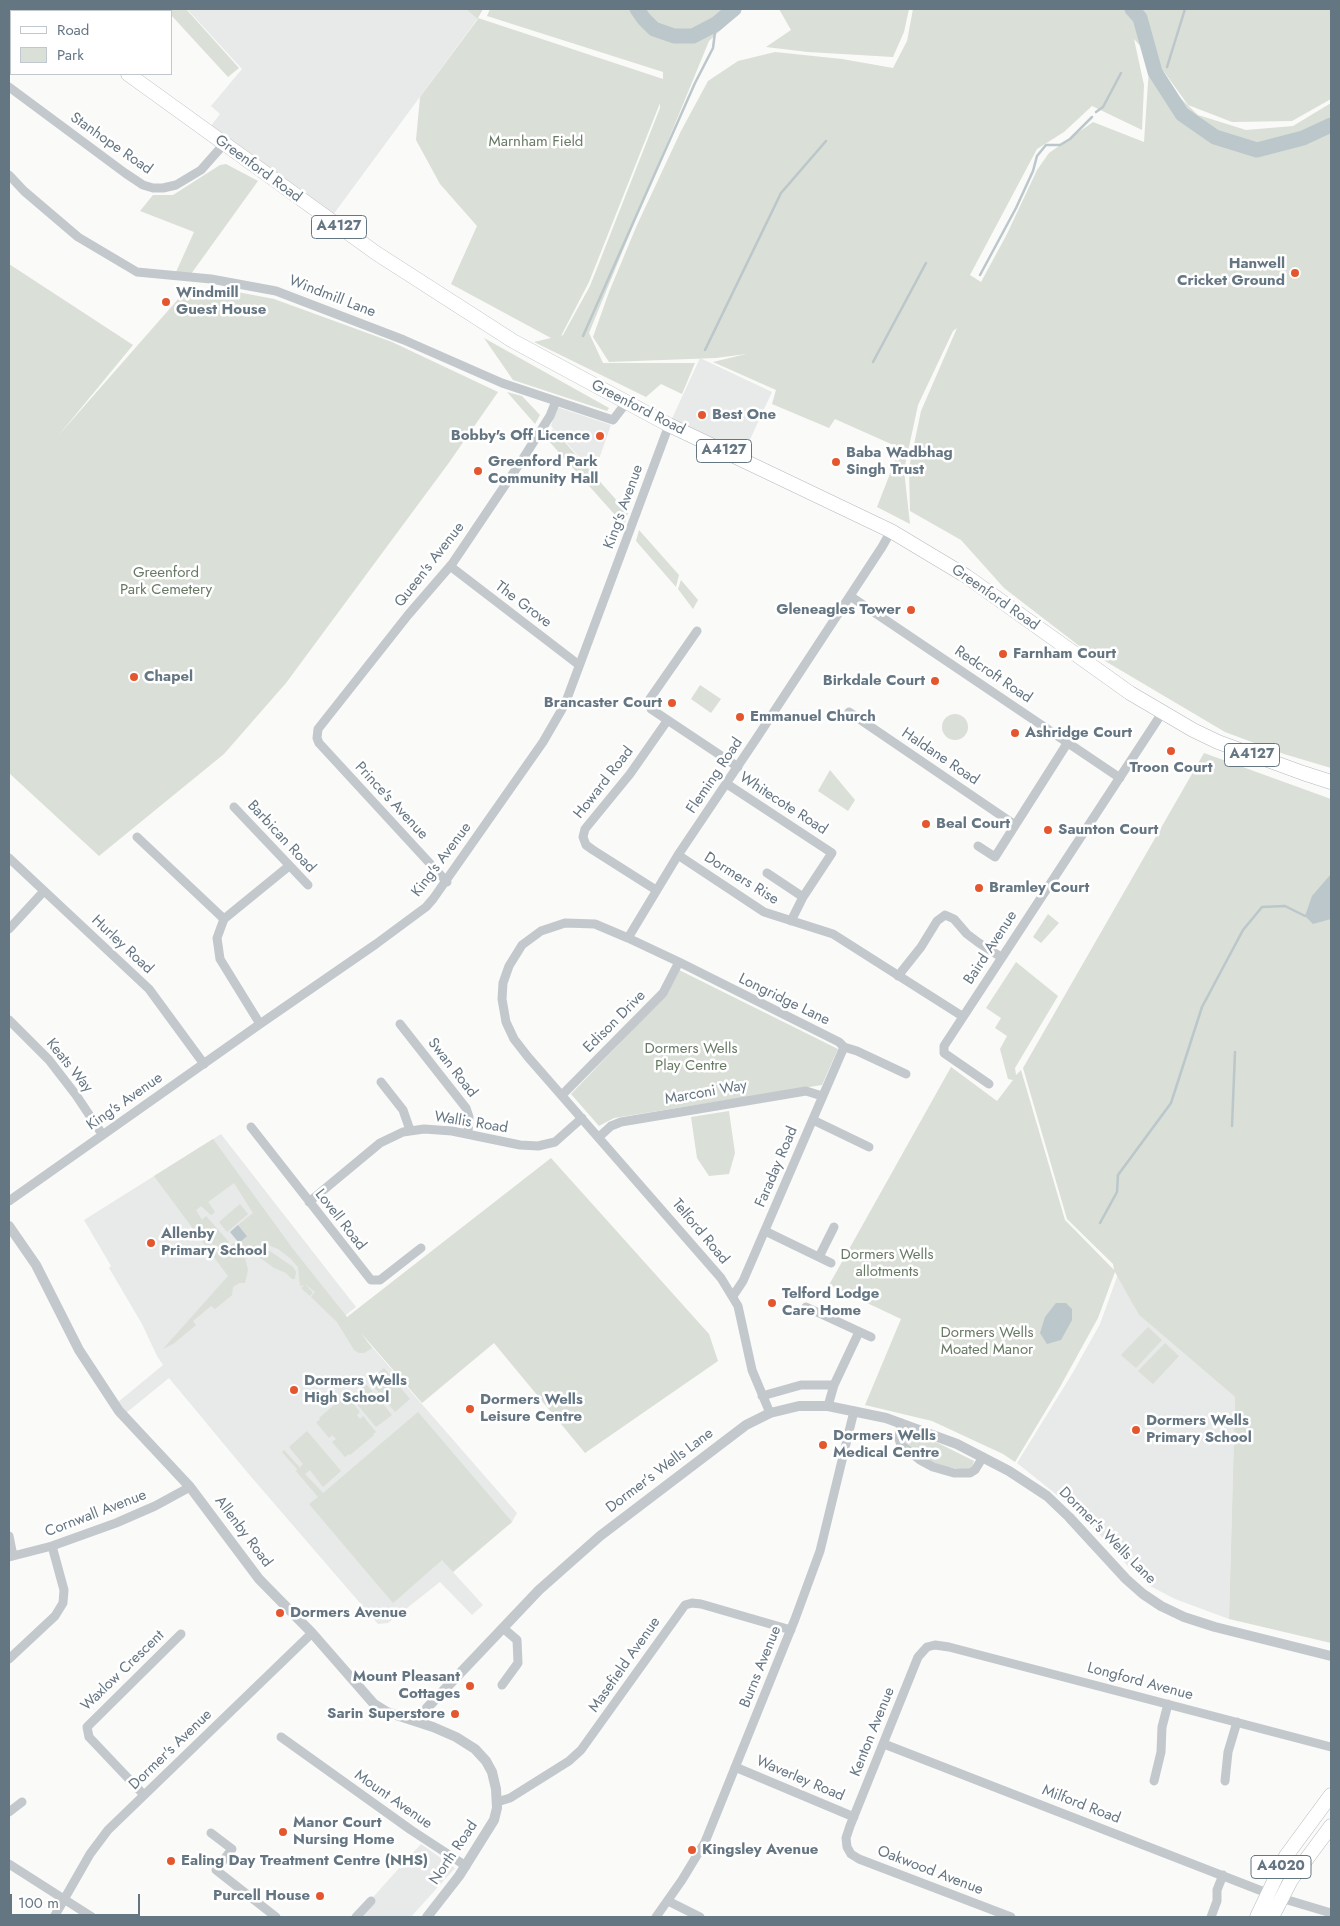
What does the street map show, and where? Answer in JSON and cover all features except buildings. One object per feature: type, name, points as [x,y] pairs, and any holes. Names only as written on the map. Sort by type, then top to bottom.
[{"type":"main road","name":"Greenford Road","points":[[129,75],[384,258],[513,341],[669,425],[891,531],[966,576],[1097,671],[1162,713],[1218,742],[1302,774],[1331,782]]},
{"type":"main road","name":"A4020","points":[[1272,1917],[1274,1895],[1286,1856],[1331,1795]]},
{"type":"main road","name":"A4020","points":[[1257,1917],[1274,1895],[1291,1880],[1331,1826]]},
{"type":"main road","name":"A4020","points":[[1304,1830],[1319,1841]]},
{"type":"street","name":"Stanhope Road","points":[[9,87],[125,173],[143,185],[153,188],[176,185],[201,170],[224,144]]},
{"type":"street","name":"Windmill Lane","points":[[9,175],[24,191],[78,237],[137,272],[210,279],[276,290],[404,340],[502,383],[613,420],[626,403]]},
{"type":"street","name":"Queen's Avenue","points":[[317,738],[318,729],[322,722],[450,566],[524,457],[550,416],[556,401]]},
{"type":"street","name":"King's Avenue","points":[[9,1201],[403,924],[426,906],[447,882],[543,742],[565,704],[669,425]]},
{"type":"street","name":"Fleming Road","points":[[628,938],[678,855],[738,767],[891,531]]},
{"type":"street","name":"The Grove","points":[[450,566],[579,665]]},
{"type":"street","name":"Redcroft Road","points":[[850,596],[1120,778]]},
{"type":"street","points":[[697,630],[649,700],[651,709],[738,767]]},
{"type":"street","name":"Haldane Road","points":[[849,712],[1015,825]]},
{"type":"street","name":"Baird Avenue","points":[[989,1084],[944,1053],[944,1046],[1162,713]]},
{"type":"street","name":"Howard Road","points":[[656,890],[586,844],[583,837],[585,829],[630,774],[668,721]]},
{"type":"street","name":"Prince's Avenue","points":[[317,738],[330,757],[447,882]]},
{"type":"street","points":[[978,846],[995,857],[1068,742]]},
{"type":"street","name":"Whitecote Road","points":[[726,784],[832,853],[791,921]]},
{"type":"street","name":"Barbican Road","points":[[234,807],[308,886]]},
{"type":"street","points":[[137,837],[224,919]]},
{"type":"street","name":"Dormers Rise","points":[[678,855],[764,912],[833,934],[962,1016]]},
{"type":"street","name":"Hurley Road","points":[[9,858],[149,988],[204,1064]]},
{"type":"street","points":[[260,1024],[220,958],[217,938],[224,919],[289,866]]},
{"type":"street","points":[[767,873],[804,897]]},
{"type":"street","points":[[9,930],[44,891]]},
{"type":"street","points":[[898,976],[921,947],[937,921],[945,915],[954,919],[967,934],[1001,957]]},
{"type":"street","name":"Telford Road","points":[[628,938],[594,924],[565,923],[542,931],[528,939],[517,952],[509,966],[502,990],[506,1022],[520,1048],[709,1263],[732,1296],[741,1317],[752,1370],[770,1413]]},
{"type":"street","name":"Longridge Lane","points":[[628,938],[839,1042],[844,1047],[857,1051],[906,1074]]},
{"type":"street","name":"Edison Drive","points":[[562,1095],[663,993],[679,962]]},
{"type":"street","name":"Keats Way","points":[[9,1020],[49,1060],[76,1095],[102,1134]]},
{"type":"street","name":"Swan Road","points":[[400,1024],[466,1108],[469,1117],[468,1133]]},
{"type":"street","name":"Faraday Road","points":[[732,1296],[743,1281],[844,1047]]},
{"type":"street","points":[[381,1082],[403,1110],[410,1130]]},
{"type":"street","name":"Marconi Way","points":[[599,1137],[611,1126],[621,1122],[806,1091],[822,1096]]},
{"type":"street","name":"Wallis Road","points":[[309,1202],[380,1143],[410,1130],[468,1133],[520,1145],[544,1145],[555,1142],[582,1118]]},
{"type":"street","points":[[813,1120],[869,1147]]},
{"type":"street","name":"Lovell Road","points":[[251,1127],[371,1280],[380,1280],[421,1248]]},
{"type":"street","name":"Allenby Road","points":[[9,1226],[36,1265],[79,1350],[120,1411],[190,1487],[254,1573],[312,1633],[374,1704],[387,1712],[421,1722],[456,1737],[479,1752],[492,1772],[497,1802]]},
{"type":"street","points":[[819,1256],[834,1227]]},
{"type":"street","points":[[765,1231],[831,1263]]},
{"type":"street","points":[[806,1308],[871,1337]]},
{"type":"street","points":[[828,1406],[834,1385],[859,1332]]},
{"type":"street","points":[[762,1396],[801,1385],[834,1385]]},
{"type":"street","name":"Dormer’s Wells Lane","points":[[421,1722],[427,1708],[503,1628],[546,1584],[600,1536],[739,1430],[770,1413],[799,1406],[828,1406],[854,1411],[901,1423],[983,1457]]},
{"type":"street","name":"Burns Avenue","points":[[656,1917],[702,1846],[791,1630],[820,1551],[854,1411]]},
{"type":"street","points":[[901,1423],[899,1439],[902,1445],[920,1460],[933,1467],[954,1473],[970,1473],[975,1470],[983,1457]]},
{"type":"street","name":"Dormer's Wells Lane","points":[[983,1457],[1023,1479],[1047,1496],[1126,1579],[1161,1606],[1184,1617],[1215,1627],[1331,1656]]},
{"type":"street","name":"Cornwall Avenue","points":[[11,1557],[52,1546],[116,1523],[155,1506],[190,1487]]},
{"type":"street","points":[[9,1536],[11,1557]]},
{"type":"street","points":[[9,1659],[54,1616],[63,1603],[64,1590],[52,1546]]},
{"type":"street","name":"Masefield Avenue","points":[[497,1802],[516,1795],[569,1761],[581,1750],[685,1605],[692,1603],[701,1604],[791,1630]]},
{"type":"street","points":[[502,1685],[518,1663],[517,1640],[503,1628]]},
{"type":"street","name":"Dormer's Avenue","points":[[54,1917],[103,1836],[312,1633]]},
{"type":"street","name":"Waxlow Crescent","points":[[144,1795],[92,1742],[87,1734],[87,1727],[181,1634]]},
{"type":"street","name":"Longford Avenue","points":[[941,1645],[1331,1747]]},
{"type":"street","name":"Kenton Avenue","points":[[846,1843],[854,1817],[918,1657],[927,1647],[941,1645]]},
{"type":"street","points":[[1154,1781],[1162,1752],[1162,1727],[1168,1704]]},
{"type":"street","points":[[1225,1781],[1228,1752],[1236,1722]]},
{"type":"street","name":"Mount Avenue","points":[[281,1737],[411,1830],[466,1866]]},
{"type":"street","name":"Milford Road","points":[[884,1744],[1274,1895],[1331,1913]]},
{"type":"street","name":"Waverley Road","points":[[735,1767],[854,1817]]},
{"type":"street","points":[[9,1812],[22,1802]]},
{"type":"street","name":"North Road","points":[[427,1917],[466,1866],[494,1820],[497,1802]]},
{"type":"street","points":[[211,1833],[232,1848],[216,1870],[276,1917]]},
{"type":"street","name":"Oakwood Avenue","points":[[846,1843],[851,1854],[859,1859],[1011,1917]]},
{"type":"street","points":[[9,1864],[92,1917]]},
{"type":"street","points":[[1211,1917],[1217,1901],[1217,1890],[1223,1875]]},
{"type":"street","points":[[356,1917],[371,1901]]},
{"type":"street","points":[[668,1901],[700,1917]]},
{"type":"shaded area","points":[[187,9],[466,9],[478,18],[330,219],[207,131],[220,114],[211,106],[242,69]]},
{"type":"shaded area","points":[[700,358],[772,392],[741,459],[669,425]]},
{"type":"shaded area","points":[[557,407],[611,425],[594,473],[551,426]]},
{"type":"shaded area","points":[[1331,874],[1331,919],[1313,924],[1305,916],[1312,896]]},
{"type":"shaded area","name":"Dormers Wells High School","points":[[221,1134],[356,1307],[345,1316],[517,1513],[512,1522],[453,1572],[483,1605],[472,1615],[440,1582],[388,1623],[378,1624],[169,1378],[126,1413],[118,1402],[163,1365],[142,1324],[109,1268],[111,1266],[84,1220]]},
{"type":"shaded area","points":[[238,1225],[247,1236],[239,1243],[230,1232]]},
{"type":"shaded area","name":"Dormers Wells Primary School","points":[[1118,1274],[1139,1315],[1235,1397],[1229,1619],[1175,1599],[1150,1586],[1128,1566],[1082,1515],[1017,1463],[1072,1374],[1100,1324]]},
{"type":"shaded area","points":[[1056,1303],[1066,1303],[1072,1309],[1072,1320],[1061,1340],[1047,1344],[1040,1333],[1045,1317]]},
{"type":"shaded area","points":[[421,1844],[455,1868],[411,1917],[355,1917]]},
{"type":"green space","points":[[165,9],[186,9],[239,68],[228,77],[172,16],[172,10]]},
{"type":"green space","name":"Marnham Field","points":[[466,9],[483,9],[478,18],[663,79],[663,72],[487,16],[490,9],[743,9],[709,41],[589,333],[603,363],[695,363],[682,394],[661,384],[646,397],[534,342],[551,338],[451,284],[477,226],[440,184],[416,140],[420,97],[478,19]],"holes":[[[660,103],[660,108],[590,286],[561,336],[589,282]]]},
{"type":"green space","points":[[779,9],[909,9],[904,32],[893,57],[808,52],[766,47],[791,30]]},
{"type":"green space","points":[[913,9],[1331,9],[1331,99],[1292,121],[1232,122],[1188,105],[1165,73],[1134,39],[1144,85],[1142,130],[1092,106],[1064,132],[1037,149],[970,275],[981,282],[1007,234],[1037,170],[1049,153],[1093,122],[1144,142],[1149,68],[1198,115],[1246,130],[1293,126],[1331,103],[1331,768],[1284,754],[1225,732],[1078,645],[1004,588],[961,540],[910,511],[909,468],[921,411],[957,328],[953,331],[918,405],[904,470],[910,524],[877,507],[900,448],[835,419],[829,428],[772,404],[776,390],[713,362],[746,354],[716,358],[609,362],[593,337],[609,292],[637,225],[681,131],[708,81],[738,61],[775,52],[842,59],[893,68],[907,41]]},
{"type":"green space","points":[[226,164],[258,181],[191,274],[176,272],[194,232],[140,211],[153,195],[173,195],[220,165]]},
{"type":"green space","name":"Greenford Park Cemetery","points":[[9,264],[133,345],[58,436],[187,289],[227,290],[274,299],[392,342],[498,392],[448,464],[286,683],[224,754],[99,856],[9,773]]},
{"type":"green space","points":[[484,338],[609,408],[607,411],[513,380]]},
{"type":"green space","points":[[507,392],[522,396],[540,415],[535,424]]},
{"type":"green space","points":[[553,429],[628,513],[624,525],[547,439]]},
{"type":"green space","points":[[639,530],[679,575],[676,587],[636,541]]},
{"type":"green space","points":[[681,580],[698,600],[693,609],[678,589]]},
{"type":"green space","points":[[700,685],[721,699],[711,713],[691,699]]},
{"type":"green space","points":[[955,714],[964,718],[968,727],[964,736],[955,740],[946,736],[942,727],[946,718]]},
{"type":"green space","points":[[1204,753],[1331,799],[1331,1643],[1229,1619],[1235,1397],[1139,1315],[1115,1272],[1098,1318],[1060,1387],[1015,1462],[1003,1454],[932,1421],[865,1405],[901,1319],[829,1285],[951,1067],[997,1101],[1013,1080],[1008,1079],[1000,1049],[1007,1036],[995,1028],[1001,1018],[986,1008],[1016,962],[1058,996],[1015,1068],[1016,1075],[1021,1070],[1065,1220],[1114,1270],[1113,1264],[1067,1219],[1023,1068]]},
{"type":"green space","points":[[830,770],[855,800],[848,811],[818,791]]},
{"type":"green space","points":[[1048,914],[1059,923],[1041,943],[1033,937]]},
{"type":"green space","name":"Dormers Wells Play Centre","points":[[679,970],[838,1049],[822,1085],[614,1118],[599,1126],[571,1094],[664,997]]},
{"type":"green space","points":[[729,1111],[735,1153],[729,1174],[709,1176],[697,1158],[691,1117]]},
{"type":"green space","points":[[213,1139],[293,1249],[347,1317],[551,1158],[709,1334],[718,1361],[585,1453],[494,1343],[422,1403],[361,1333],[372,1348],[364,1353],[354,1350],[337,1322],[311,1297],[315,1292],[305,1284],[313,1293],[310,1296],[301,1288],[304,1285],[300,1286],[298,1267],[290,1258],[278,1249],[268,1245],[252,1254],[240,1242],[247,1235],[238,1225],[253,1213],[234,1183],[208,1202],[215,1212],[211,1215],[201,1206],[196,1210],[202,1220],[206,1216],[229,1242],[219,1251],[195,1226],[219,1255],[234,1243],[244,1254],[248,1270],[245,1283],[239,1283],[233,1287],[232,1295],[215,1309],[211,1306],[193,1321],[196,1325],[173,1344],[163,1349],[228,1276],[154,1176]]},
{"type":"green space","points":[[240,1204],[248,1214],[227,1232],[219,1222]]},
{"type":"green space","points":[[267,1249],[293,1267],[296,1272],[295,1279],[256,1257]]},
{"type":"green space","points":[[1148,1327],[1162,1340],[1136,1368],[1121,1355]]},
{"type":"green space","points":[[1165,1343],[1179,1356],[1153,1384],[1138,1371]]},
{"type":"green space","points":[[384,1368],[410,1399],[395,1412],[369,1381]]},
{"type":"green space","points":[[366,1384],[392,1415],[376,1427],[351,1397]]},
{"type":"green space","points":[[347,1396],[360,1412],[357,1415],[360,1419],[363,1416],[376,1432],[350,1455],[345,1457],[332,1442],[336,1439],[332,1435],[329,1438],[316,1422],[342,1398],[344,1399]]},
{"type":"green space","points":[[418,1412],[512,1522],[453,1572],[442,1560],[393,1603],[309,1504],[318,1497],[282,1452],[284,1450],[302,1470],[300,1467],[303,1464],[289,1447],[307,1431],[341,1471],[323,1487],[310,1470],[305,1474],[323,1493]]},
{"type":"green space","points":[[906,1430],[974,1461],[972,1467],[967,1470],[940,1466],[933,1463],[906,1445],[904,1438]]},
{"type":"waterway","points":[[637,9],[654,29],[674,36],[693,36],[716,24],[734,9]]},
{"type":"waterway","points":[[1132,9],[1140,18],[1155,72],[1182,114],[1215,137],[1257,150],[1303,138],[1331,125]]},
{"type":"waterway","points":[[1167,67],[1185,9]]},
{"type":"waterway","points":[[583,336],[695,83],[713,48],[716,24]]},
{"type":"waterway","points":[[1096,112],[1103,107],[1121,73]]},
{"type":"waterway","points":[[980,275],[1016,208],[1033,171],[1037,156],[1046,145],[1060,145],[1070,139],[1092,117]]},
{"type":"waterway","points":[[705,350],[781,193],[826,141]]},
{"type":"waterway","points":[[873,362],[926,263]]},
{"type":"waterway","points":[[1100,1223],[1117,1192],[1118,1175],[1171,1103],[1202,1007],[1243,930],[1262,907],[1285,906],[1305,916]]},
{"type":"waterway","points":[[1232,1126],[1235,1052]]},
{"type":"place","name":"Hanwell Cricket Ground","points":[[1295,273]]},
{"type":"place","name":"Windmill Guest House","points":[[166,302]]},
{"type":"place","name":"Best One","points":[[702,415]]},
{"type":"place","name":"Bobby's Off Licence","points":[[600,436]]},
{"type":"place","name":"Baba Wadbhag Singh Trust","points":[[836,462]]},
{"type":"place","name":"Greenford Park Community Hall","points":[[478,471]]},
{"type":"place","name":"Gleneagles Tower","points":[[911,610]]},
{"type":"place","name":"Farnham Court","points":[[1003,654]]},
{"type":"place","name":"Chapel","points":[[134,677]]},
{"type":"place","name":"Birkdale Court","points":[[935,681]]},
{"type":"place","name":"Brancaster Court","points":[[672,703]]},
{"type":"place","name":"Emmanuel Church","points":[[740,717]]},
{"type":"place","name":"Ashridge Court","points":[[1015,733]]},
{"type":"place","name":"Troon Court","points":[[1171,751]]},
{"type":"place","name":"Beal Court","points":[[926,824]]},
{"type":"place","name":"Saunton Court","points":[[1048,830]]},
{"type":"place","name":"Bramley Court","points":[[979,888]]},
{"type":"place","name":"Allenby Primary School","points":[[151,1243]]},
{"type":"place","name":"Telford Lodge Care Home","points":[[772,1303]]},
{"type":"place","name":"Dormers Wells High School","points":[[294,1390]]},
{"type":"place","name":"Dormers Wells Leisure Centre","points":[[470,1409]]},
{"type":"place","name":"Dormers Wells Primary School","points":[[1136,1430]]},
{"type":"place","name":"Dormers Wells Medical Centre","points":[[823,1445]]},
{"type":"place","name":"Dormers Avenue","points":[[280,1613]]},
{"type":"place","name":"Mount Pleasant Cottages","points":[[470,1686]]},
{"type":"place","name":"Sarin Superstore","points":[[455,1714]]},
{"type":"place","name":"Manor Court Nursing Home","points":[[283,1832]]},
{"type":"place","name":"Kingsley Avenue","points":[[692,1850]]},
{"type":"place","name":"Ealing Day Treatment Centre (NHS)","points":[[171,1861]]},
{"type":"place","name":"Purcell House","points":[[320,1896]]},
{"type":"park label","name":"Dormers Wells allotments","points":[[887,1264]]},
{"type":"park label","name":"Dormers Wells Moated Manor","points":[[987,1342]]}]
